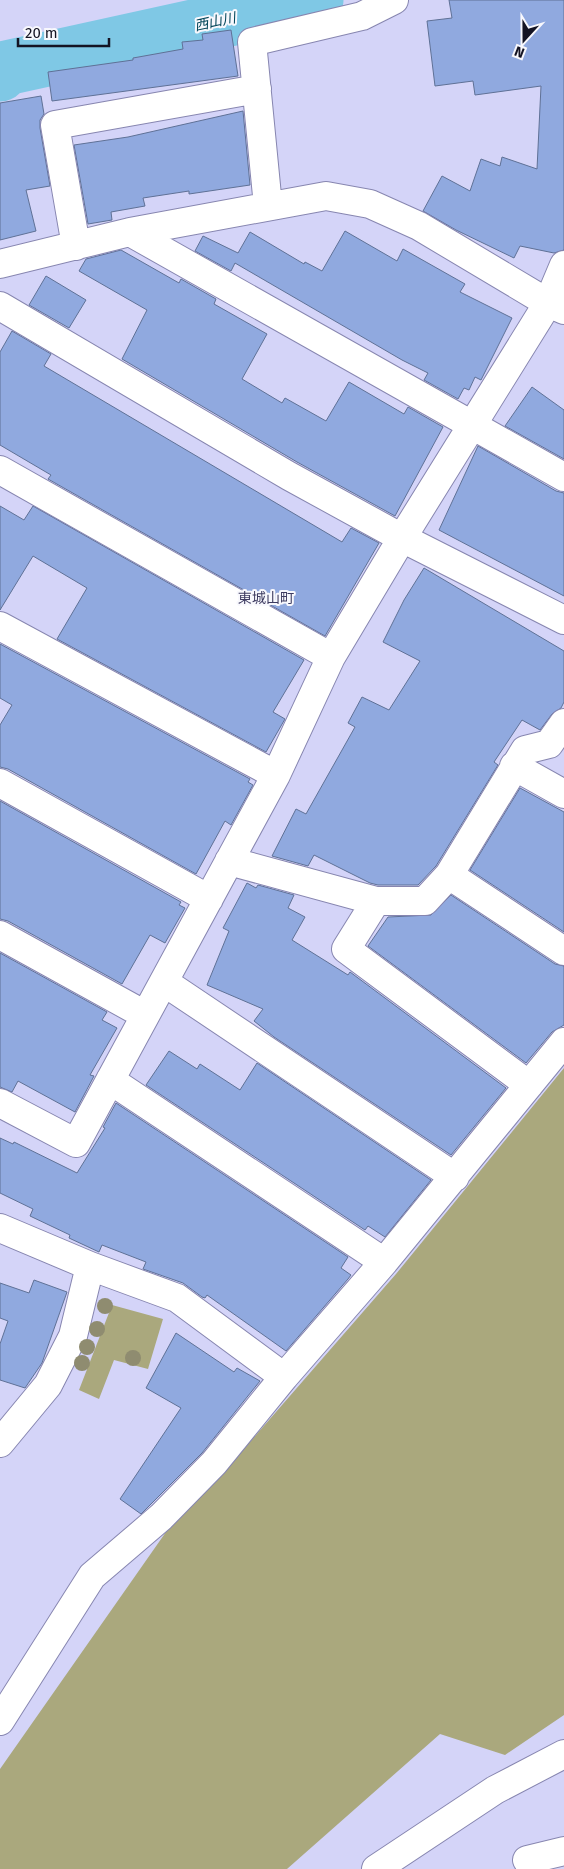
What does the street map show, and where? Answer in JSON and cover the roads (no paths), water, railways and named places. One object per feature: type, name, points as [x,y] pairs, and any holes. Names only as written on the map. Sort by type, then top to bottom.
[{"type":"street","points":[[268,206],[252,42],[362,16],[394,0]]},
{"type":"street","points":[[76,246],[55,125],[257,89]]},
{"type":"street","points":[[0,264],[130,232],[326,196],[370,204],[419,226],[556,307]]},
{"type":"street","points":[[130,232],[564,477]]},
{"type":"street","points":[[0,1103],[76,1143],[276,775],[331,657],[472,424],[556,307],[564,265]]},
{"type":"street","points":[[0,306],[289,476],[402,538],[564,620]]},
{"type":"street","points":[[0,470],[331,657]]},
{"type":"street","points":[[0,626],[276,775]]},
{"type":"street","points":[[229,862],[376,901],[425,901],[449,875],[525,750],[549,744],[564,723]]},
{"type":"street","points":[[514,766],[564,794]]},
{"type":"street","points":[[0,783],[209,899]]},
{"type":"street","points":[[449,875],[564,951]]},
{"type":"street","points":[[376,901],[346,949],[529,1085]]},
{"type":"street","points":[[0,935],[145,1015]]},
{"type":"street","points":[[164,982],[454,1177]]},
{"type":"street","points":[[0,1721],[92,1576],[161,1517],[214,1463],[284,1377],[384,1262],[564,1042]]},
{"type":"street","points":[[110,1080],[384,1262]]},
{"type":"street","points":[[0,1228],[90,1266],[177,1298],[284,1377]]},
{"type":"street","points":[[0,1443],[48,1385],[73,1336],[90,1266]]},
{"type":"street","points":[[376,1869],[495,1790],[564,1754]]},
{"type":"street","points":[[527,1860],[564,1851]]},
{"type":"waterway","name":"西山川","points":[[0,74],[2,69],[316,0]]},
{"type":"district","name":"東城山町","points":[[266,598]]}]
